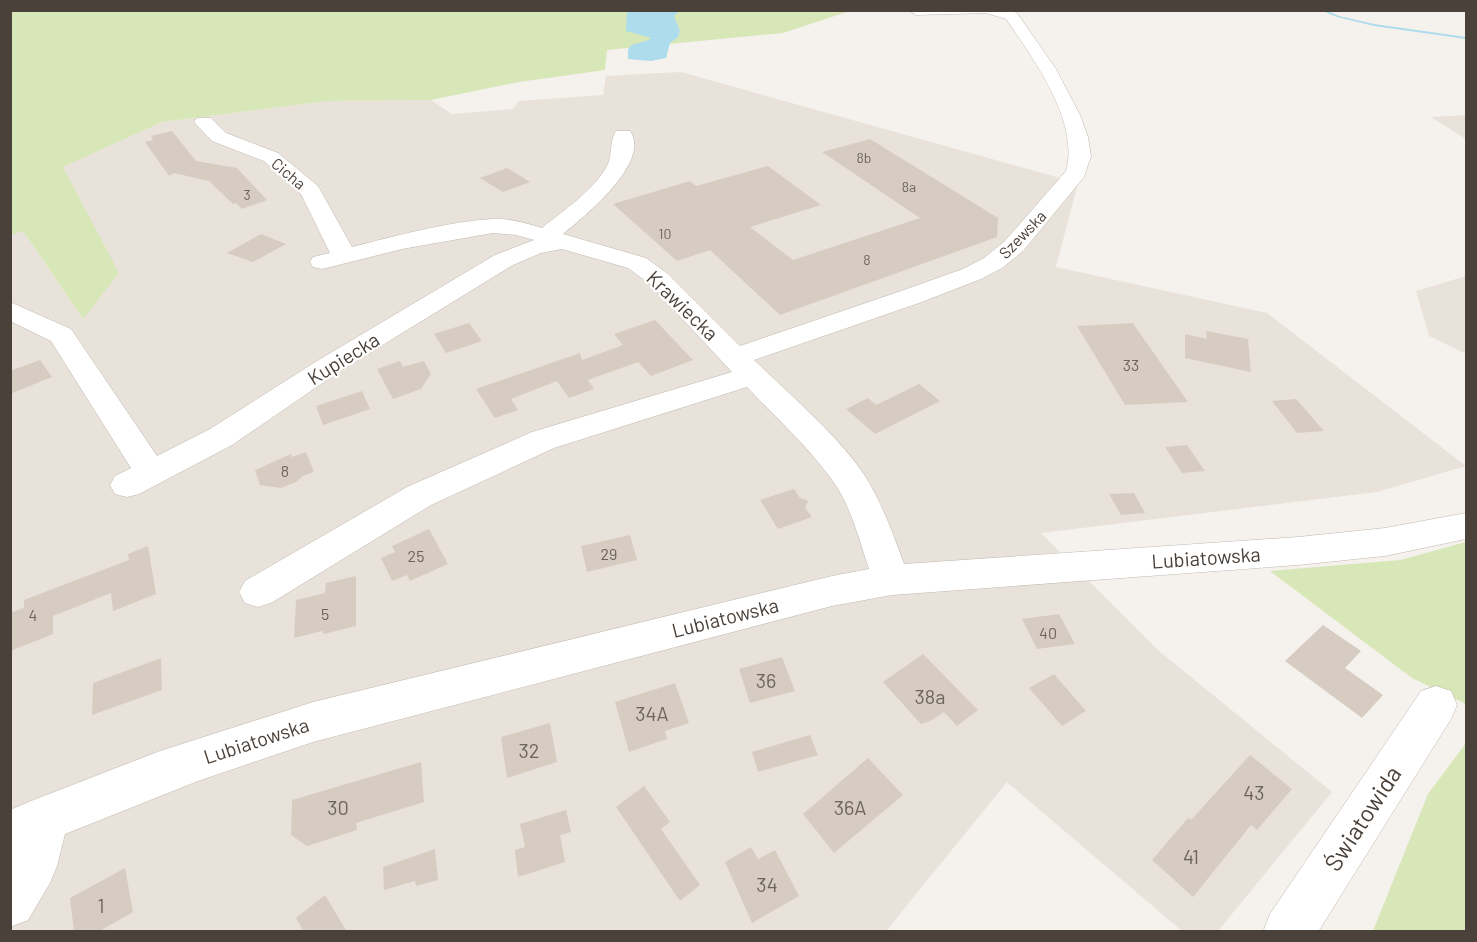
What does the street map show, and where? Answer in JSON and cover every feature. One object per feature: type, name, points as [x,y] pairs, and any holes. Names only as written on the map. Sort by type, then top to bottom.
[{"type":"street","points":[[916,10],[982,10]]},
{"type":"street","name":"Szewska","points":[[258,591],[419,496],[543,440],[744,366],[910,297],[972,274],[993,263],[1014,246],[1076,172],[1082,163],[1082,148],[1054,77],[1012,16],[992,10]]},
{"type":"street","name":"Cicha","points":[[204,122],[219,136],[271,157],[310,191],[333,259]]},
{"type":"street","name":"Kupiecka","points":[[10,310],[61,335],[139,479],[221,437],[327,367],[504,260],[555,238],[614,173],[621,159],[623,135]]},
{"type":"street","name":"Krawiecka","points":[[333,259],[401,242],[493,226],[518,228],[555,238],[637,263],[648,269],[828,453],[852,483],[870,520],[892,580]]},
{"type":"street","name":"Lubiatowska","points":[[28,826],[110,791],[231,747],[313,722],[759,608],[892,580],[1363,544],[1429,535],[1467,526]]},
{"type":"street","name":"Światowida","points":[[1288,932],[1436,705]]},
{"type":"street","points":[[10,902],[33,866],[28,826]]},
{"type":"shaded area","points":[[681,72],[1078,183],[1056,267],[1267,313],[1466,466],[1377,492],[1041,533],[1159,651],[1332,792],[1218,931],[1182,931],[1007,782],[886,931],[11,932],[11,235],[23,231],[82,318],[118,273],[62,167],[162,122],[328,101],[431,100],[452,114],[513,109],[519,101],[603,95],[606,76]]},
{"type":"shaded area","points":[[1466,115],[1466,139],[1431,117]]},
{"type":"shaded area","points":[[1466,276],[1466,354],[1429,336],[1416,291]]},
{"type":"green space","points":[[11,11],[850,11],[783,33],[607,50],[605,70],[519,82],[431,100],[328,101],[162,122],[63,167],[119,273],[83,319],[23,231],[11,235]]},
{"type":"green space","points":[[1466,542],[1466,704],[1412,678],[1270,571],[1400,560]]},
{"type":"green space","points":[[1466,743],[1466,931],[1373,931],[1428,794]]},
{"type":"water","points":[[627,10],[679,11],[674,16],[680,31],[678,37],[670,43],[666,58],[651,61],[628,59],[628,50],[631,45],[652,38],[626,31]]},
{"type":"building","points":[[172,131],[196,161],[237,168],[267,200],[242,209],[236,203],[233,204],[209,181],[174,173],[169,176],[145,142],[153,140],[151,136]]},
{"type":"building","points":[[870,139],[998,218],[997,237],[780,315],[710,250],[677,261],[613,204],[690,181],[696,186],[768,166],[821,205],[750,227],[793,260],[920,218],[822,152]]},
{"type":"building","points":[[507,168],[530,182],[503,192],[480,178]]},
{"type":"building","points":[[261,234],[286,244],[253,262],[227,253]]},
{"type":"building","points":[[655,320],[693,360],[651,376],[638,362],[588,380],[594,389],[569,398],[557,381],[511,399],[518,410],[495,418],[476,389],[580,353],[582,360],[623,345],[614,334]]},
{"type":"building","points":[[469,323],[482,341],[446,353],[434,334]]},
{"type":"building","points":[[1133,323],[1188,402],[1125,405],[1077,326]]},
{"type":"building","points":[[1206,331],[1248,339],[1251,372],[1185,358],[1185,334],[1207,339]]},
{"type":"building","points":[[40,360],[52,377],[10,394],[10,371]]},
{"type":"building","points":[[400,361],[403,367],[424,361],[431,374],[421,389],[393,399],[377,369]]},
{"type":"building","points":[[919,384],[940,401],[875,434],[846,409],[868,398],[876,405]]},
{"type":"building","points":[[362,391],[370,409],[323,425],[316,406]]},
{"type":"building","points":[[1296,399],[1324,431],[1297,433],[1272,401]]},
{"type":"building","points":[[1187,445],[1205,471],[1182,473],[1165,447]]},
{"type":"building","points":[[306,452],[314,472],[281,488],[260,485],[255,470],[291,454],[292,457]]},
{"type":"building","points":[[794,489],[800,498],[808,501],[805,508],[812,517],[778,529],[760,500]]},
{"type":"building","points":[[1134,493],[1145,513],[1121,515],[1109,494]]},
{"type":"building","points":[[429,529],[448,564],[410,581],[407,575],[392,581],[381,558],[395,552],[392,546]]},
{"type":"building","points":[[630,535],[637,560],[587,572],[581,546]]},
{"type":"building","points":[[148,546],[156,594],[113,611],[111,593],[53,616],[53,634],[10,651],[10,613],[24,608],[24,600],[129,560],[128,554]]},
{"type":"building","points":[[356,576],[356,626],[294,638],[296,600],[325,593],[326,583]]},
{"type":"building","points":[[1059,614],[1075,644],[1037,649],[1022,619]]},
{"type":"building","points":[[1323,625],[1361,651],[1345,668],[1383,695],[1362,718],[1285,661]]},
{"type":"building","points":[[923,654],[978,710],[957,726],[944,712],[921,724],[883,682]]},
{"type":"building","points":[[782,657],[795,691],[750,703],[739,669]]},
{"type":"building","points":[[161,658],[162,690],[92,715],[93,683]]},
{"type":"building","points":[[1054,674],[1086,711],[1062,726],[1029,688]]},
{"type":"building","points":[[675,683],[689,723],[665,731],[667,739],[629,752],[615,702]]},
{"type":"building","points":[[550,723],[557,762],[507,778],[501,737]]},
{"type":"building","points":[[810,735],[818,755],[758,772],[752,752]]},
{"type":"building","points":[[1250,755],[1292,789],[1257,830],[1251,825],[1193,897],[1152,860],[1188,818],[1191,820]]},
{"type":"building","points":[[868,758],[903,795],[834,853],[803,814]]},
{"type":"building","points":[[421,762],[424,802],[356,823],[357,830],[307,846],[291,835],[292,800]]},
{"type":"building","points":[[644,786],[670,822],[661,829],[700,885],[680,901],[616,807]]},
{"type":"building","points":[[566,810],[571,832],[560,835],[565,862],[518,877],[515,850],[525,847],[520,824]]},
{"type":"building","points":[[751,847],[758,859],[775,850],[799,896],[752,923],[725,862]]},
{"type":"building","points":[[435,849],[438,880],[416,886],[415,881],[384,890],[383,867]]},
{"type":"building","points":[[125,868],[133,912],[98,932],[74,932],[70,898]]},
{"type":"building","points":[[325,895],[347,932],[304,932],[296,918]]},
{"type":"waterway","points":[[1321,10],[1356,22],[1466,38]]}]
